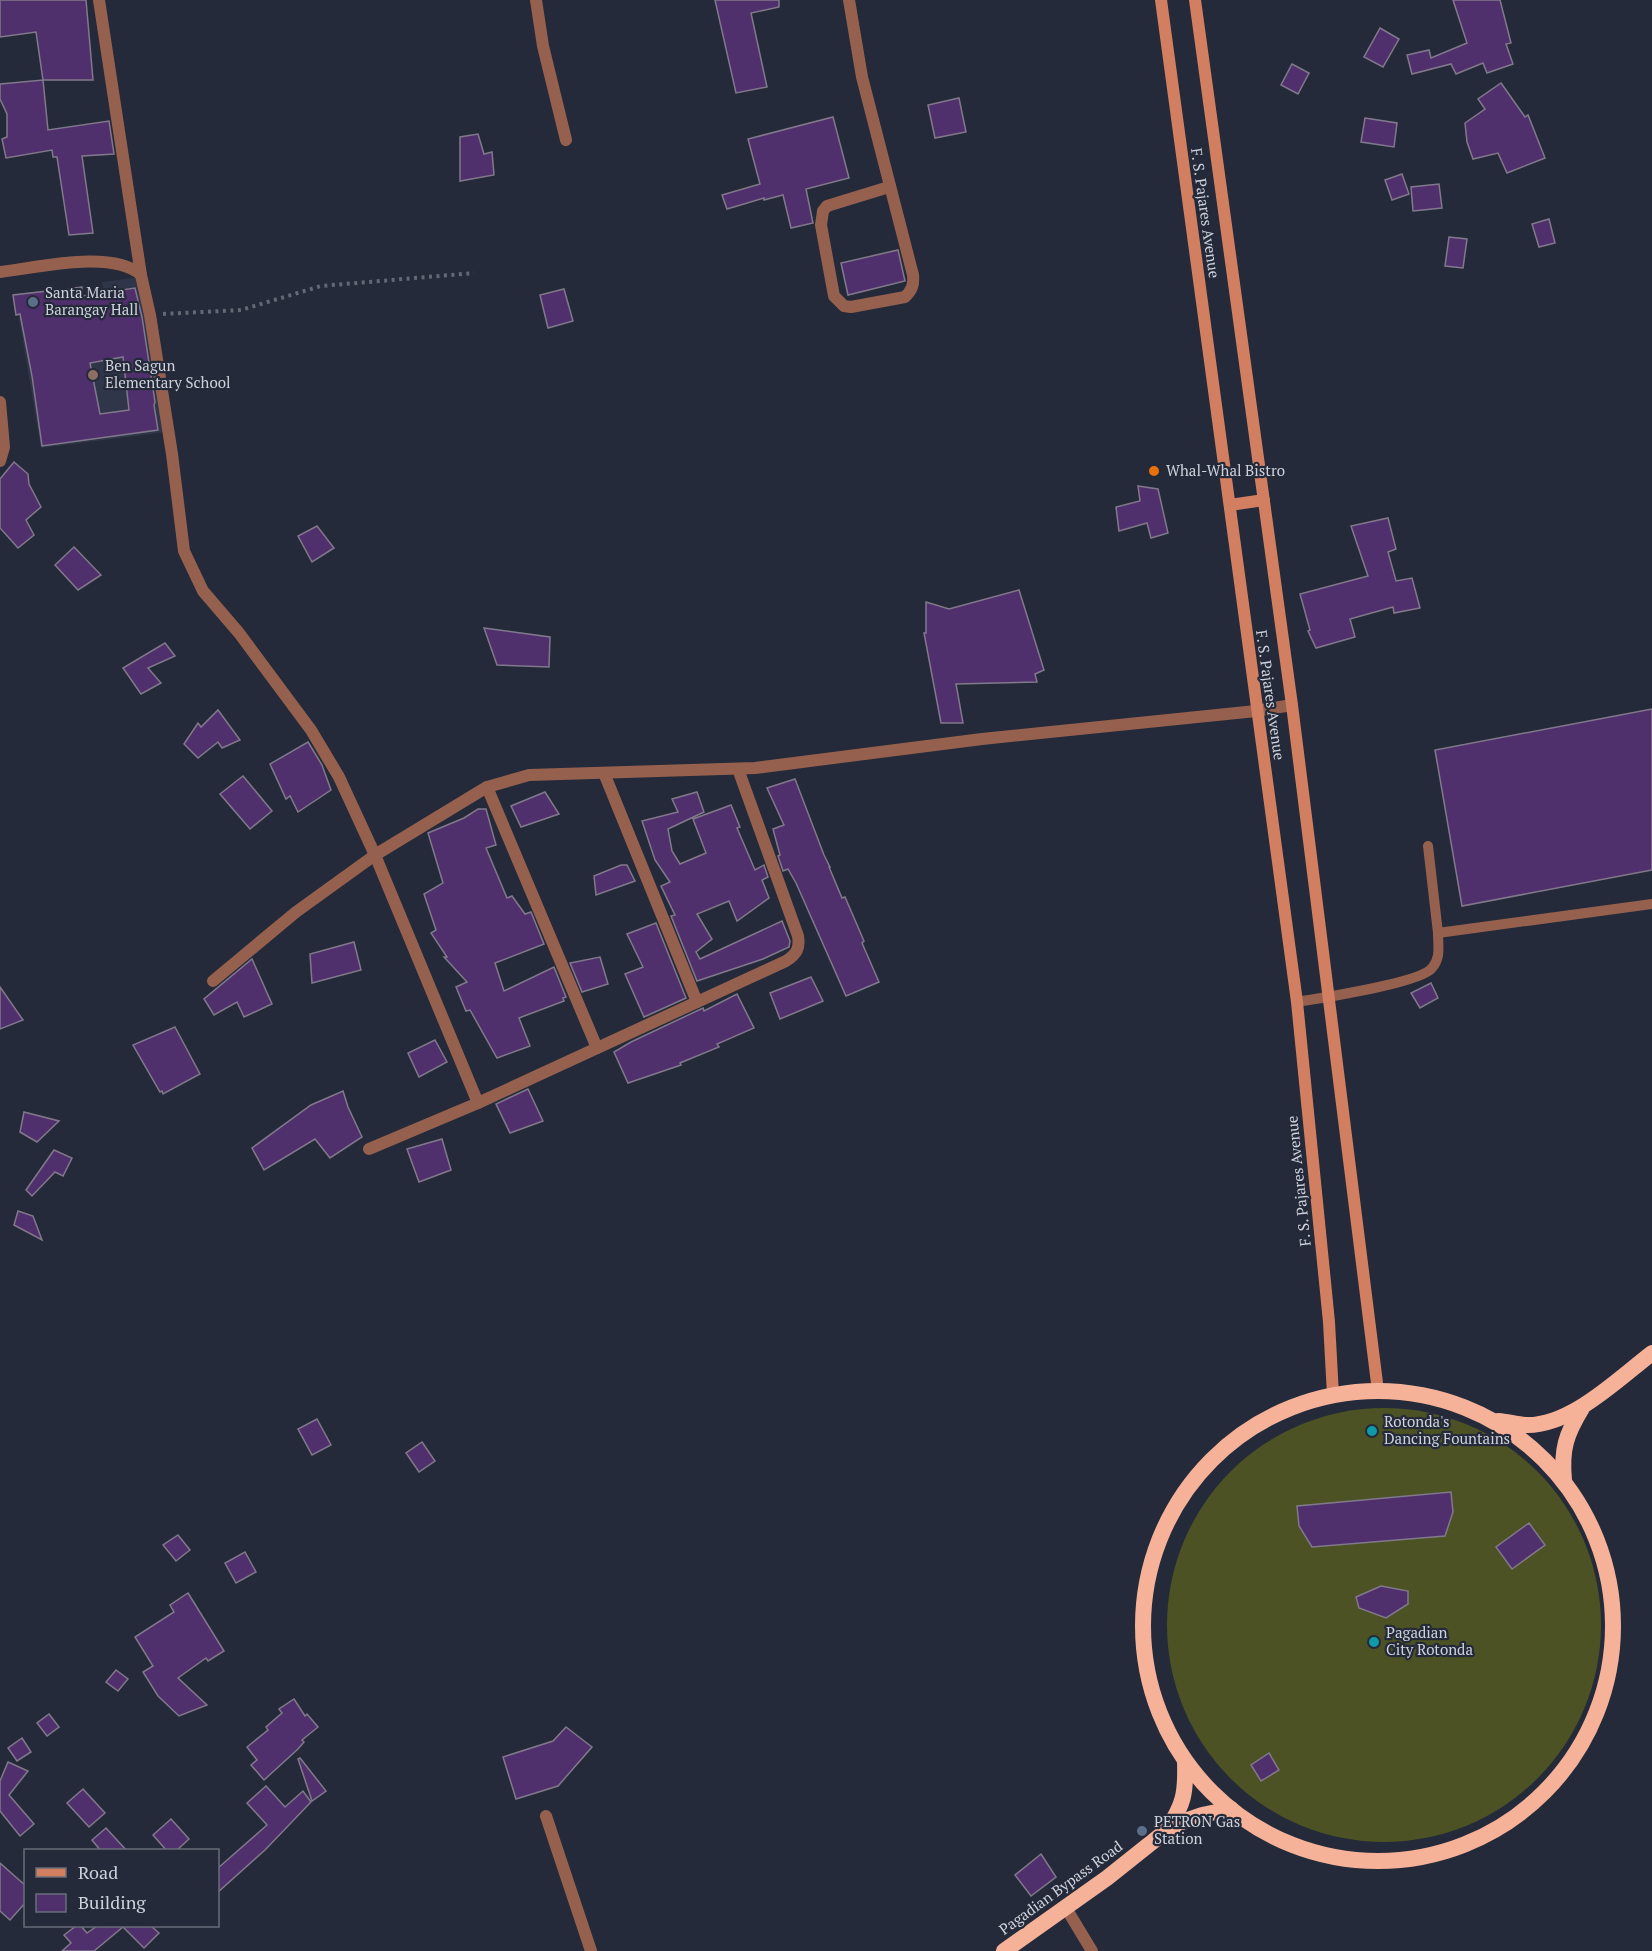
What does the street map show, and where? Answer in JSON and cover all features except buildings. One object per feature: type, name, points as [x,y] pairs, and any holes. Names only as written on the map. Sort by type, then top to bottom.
[{"type":"highway","points":[[1491,1419],[1518,1436],[1564,1480],[1596,1534],[1606,1563],[1612,1593],[1613,1655],[1607,1686],[1597,1715],[1583,1743],[1566,1769],[1522,1813],[1486,1834],[1438,1853],[1407,1859],[1376,1861],[1345,1858],[1314,1852],[1257,1827],[1231,1809],[1206,1787],[1185,1761],[1164,1724],[1149,1684],[1142,1642],[1143,1600],[1156,1548],[1168,1519],[1190,1483],[1219,1452],[1253,1426],[1292,1407],[1333,1395],[1378,1391],[1436,1398],[1491,1419],[1526,1425],[1564,1417],[1583,1406],[1652,1353]]},
{"type":"highway","points":[[1564,1480],[1562,1459],[1565,1442],[1583,1406]]},
{"type":"highway","name":"Pagadian Bypass Road","points":[[1166,1831],[1181,1805],[1186,1790],[1185,1761]]},
{"type":"highway","name":"Pagadian Bypass Road","points":[[1004,1951],[1066,1908],[1166,1831],[1202,1815],[1231,1809]]},
{"type":"main road","name":"F. S. Pajares Avenue","points":[[1161,0],[1297,1002],[1329,1322],[1333,1395]]},
{"type":"main road","name":"F. S. Pajares Avenue","points":[[1195,0],[1292,705],[1378,1391]]},
{"type":"main road","points":[[1230,505],[1264,500]]},
{"type":"street","points":[[99,0],[141,275],[150,315],[184,550],[203,591],[239,633],[311,730],[339,777],[375,855],[478,1102]]},
{"type":"street","points":[[536,0],[543,46],[566,140]]},
{"type":"street","points":[[849,0],[862,77],[914,284],[911,292],[905,297],[851,307],[844,306],[834,296],[821,225],[823,211],[827,206],[889,187]]},
{"type":"street","points":[[0,272],[110,261],[129,266],[141,275]]},
{"type":"street","points":[[0,402],[4,447],[0,461]]},
{"type":"street","points":[[213,981],[296,912],[375,855],[487,787],[529,775],[755,768],[982,739],[1256,711],[1292,705]]},
{"type":"street","points":[[369,1149],[597,1048],[786,961],[794,955],[800,946],[798,936],[738,768]]},
{"type":"street","points":[[604,772],[697,1002]]},
{"type":"street","points":[[487,787],[597,1048]]},
{"type":"street","points":[[546,1816],[591,1951]]},
{"type":"street","points":[[1066,1908],[1092,1951]]},
{"type":"lane","points":[[1297,1002],[1420,976],[1431,970],[1438,958],[1438,933],[1428,846]]},
{"type":"lane","points":[[1438,933],[1652,904]]},
{"type":"path","points":[[150,315],[241,310],[321,286],[474,273]]},
{"type":"shaded area","name":"Ben Sagun Elementary School","points":[[141,277],[166,432],[41,448],[19,318],[105,301],[102,282]]},
{"type":"green space","points":[[1384,1408],[1426,1412],[1467,1425],[1505,1445],[1522,1457],[1552,1487],[1575,1523],[1592,1562],[1600,1604],[1601,1625],[1597,1667],[1584,1708],[1564,1746],[1552,1763],[1522,1793],[1486,1816],[1447,1833],[1405,1841],[1384,1842],[1342,1838],[1301,1825],[1263,1805],[1246,1793],[1216,1763],[1193,1727],[1176,1688],[1168,1646],[1167,1625],[1171,1583],[1184,1542],[1204,1504],[1216,1487],[1246,1457],[1282,1434],[1321,1417],[1363,1409]]},
{"type":"place","name":"Santa Maria Barangay Hall","points":[[33,302]]},
{"type":"place","name":"Ben Sagun Elementary School","points":[[93,375]]},
{"type":"place","name":"Whal-Whal Bistro","points":[[1154,471]]},
{"type":"place","name":"Rotonda's Dancing Fountains","points":[[1372,1431]]},
{"type":"place","name":"Pagadian City Rotonda","points":[[1374,1642]]},
{"type":"place","name":"PETRON Gas Station","points":[[1142,1831]]}]
